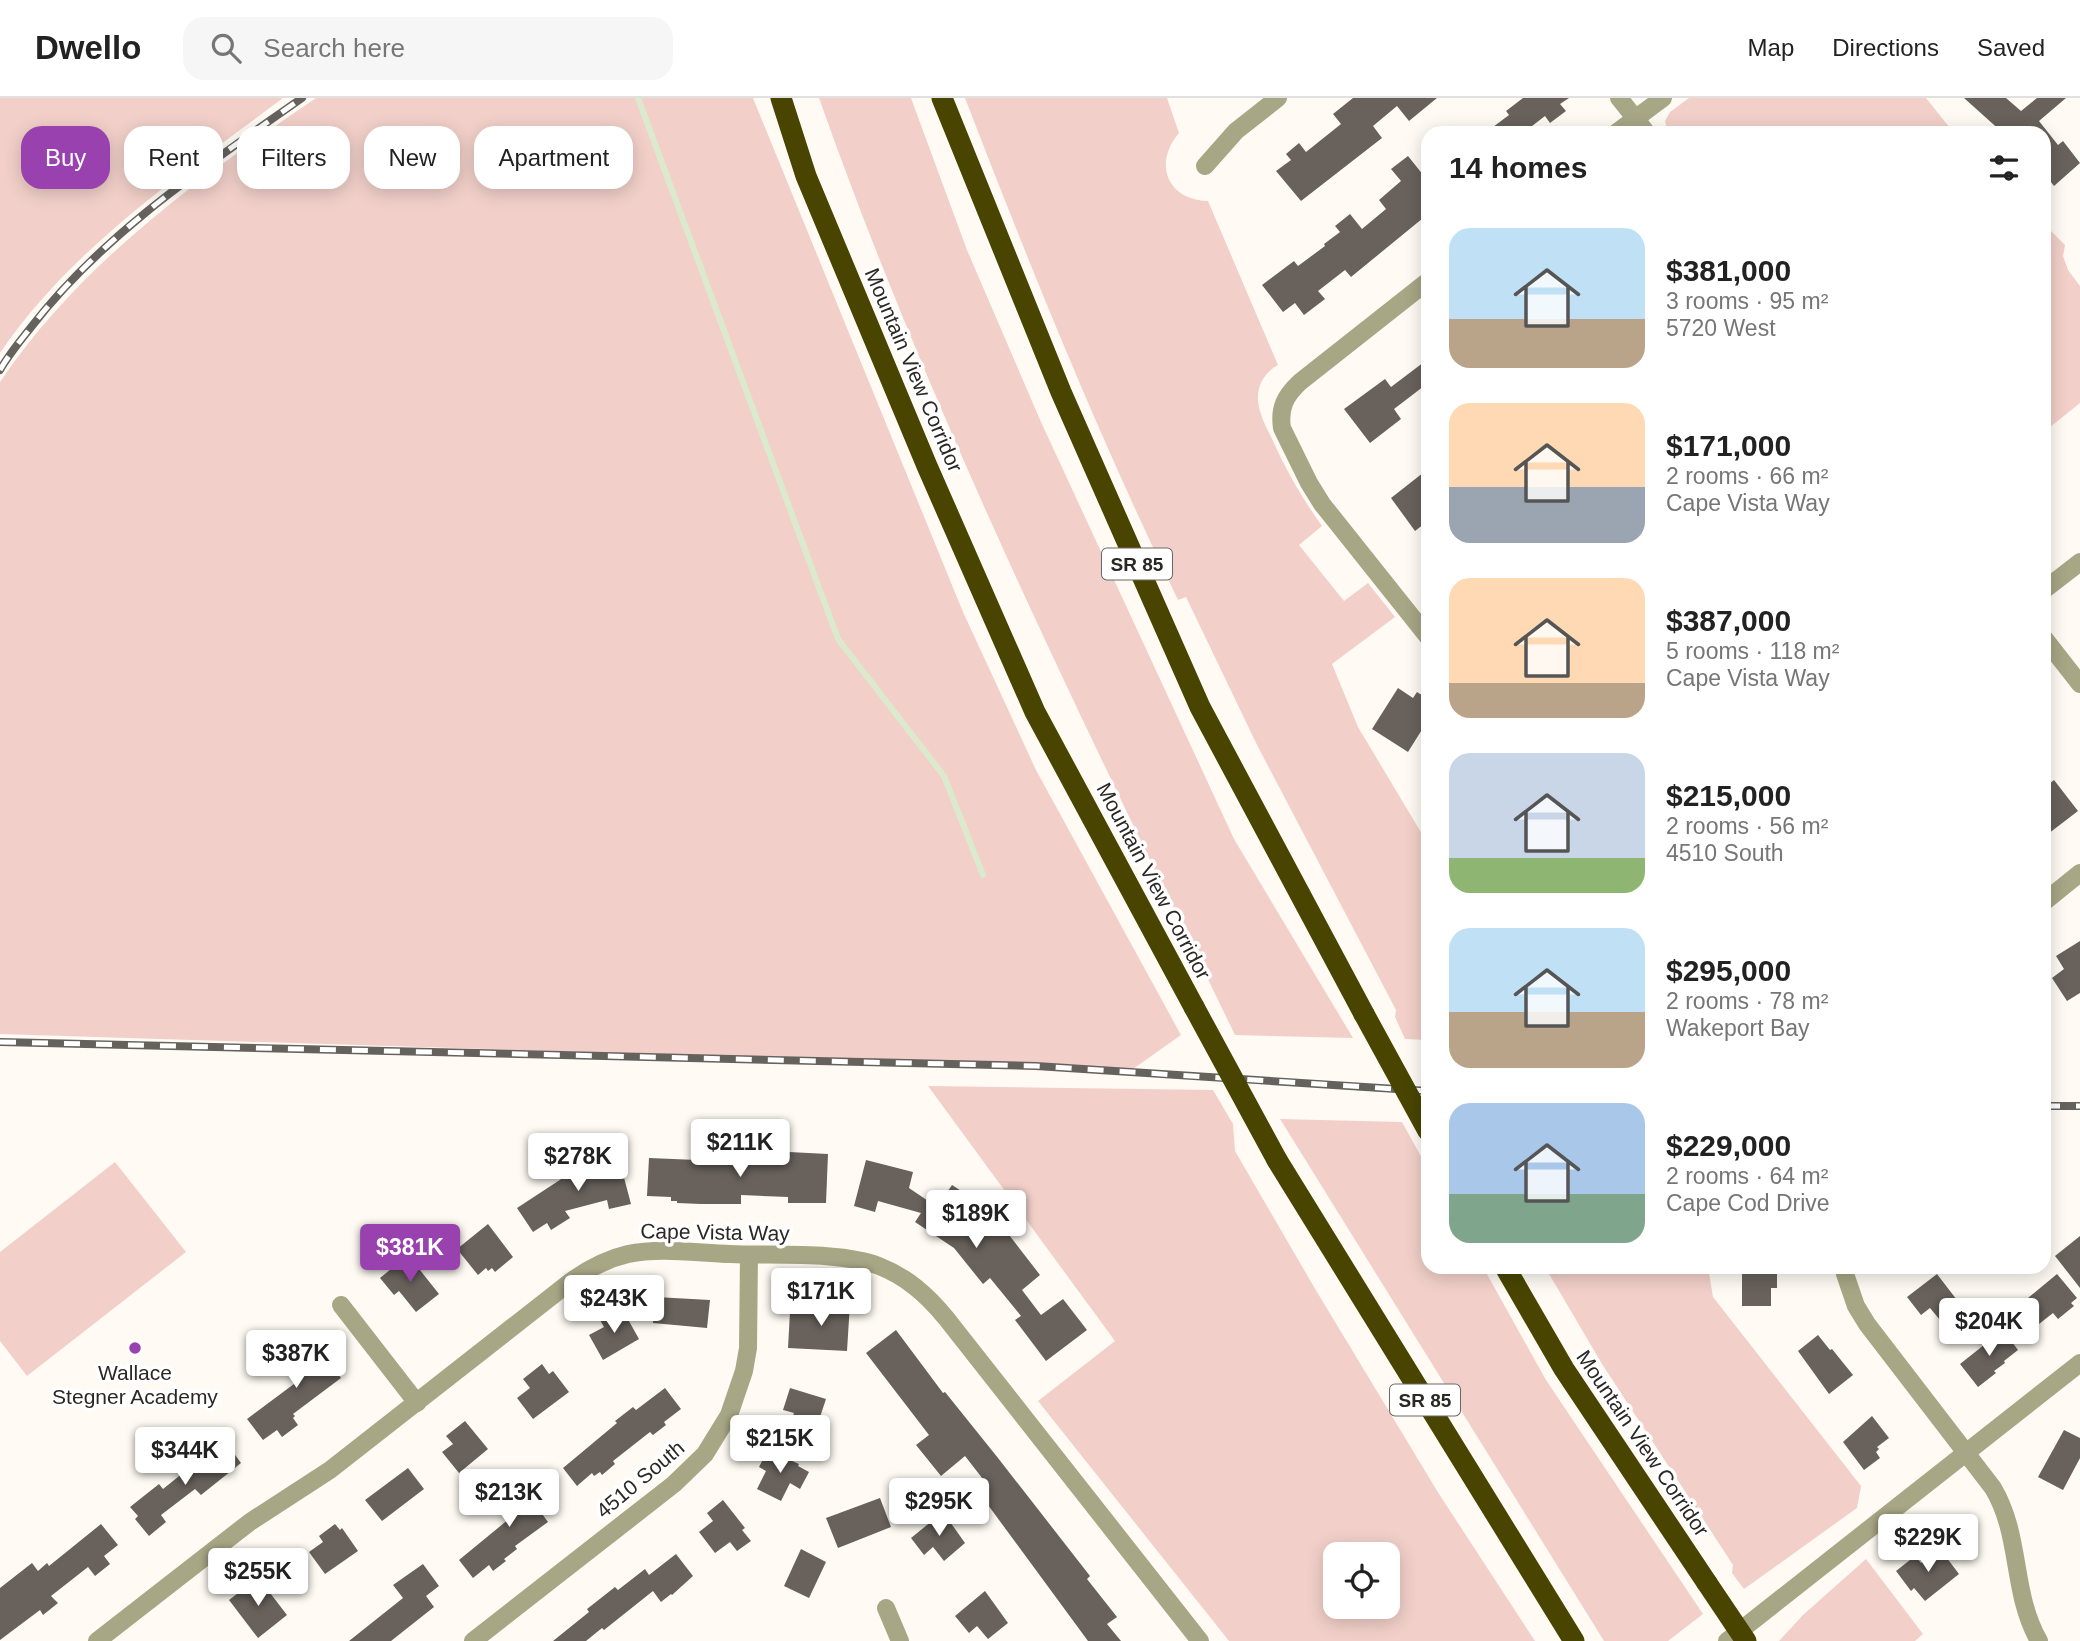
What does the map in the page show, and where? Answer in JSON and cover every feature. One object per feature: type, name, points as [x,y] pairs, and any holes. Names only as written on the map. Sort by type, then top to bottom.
[{"type":"highway","name":"Mountain View Corridor","points":[[781,98],[806,176],[927,466],[1035,712],[1277,1160],[1574,1641]]},
{"type":"highway","name":"SR 85","points":[[942,98],[1061,392],[1200,707],[1421,1117]]},
{"type":"highway","name":"Mountain View Corridor","points":[[1510,1274],[1564,1369],[1746,1641]]},
{"type":"street","points":[[1205,166],[1236,131],[1278,98]]},
{"type":"street","points":[[1619,98],[1641,126],[1663,98]]},
{"type":"street","points":[[1421,287],[1300,382],[1286,397],[1281,412],[1282,428],[1309,483],[1330,514],[1421,629]]},
{"type":"street","points":[[2051,585],[2080,562]]},
{"type":"street","points":[[2051,647],[2080,684]]},
{"type":"street","points":[[2051,896],[2080,873]]},
{"type":"street","name":"Cape Vista Way","points":[[97,1641],[250,1522],[319,1479],[570,1282],[598,1264],[630,1254],[647,1252],[859,1260],[891,1271],[922,1290],[1200,1641]]},
{"type":"street","name":"4510 South","points":[[474,1641],[674,1484],[705,1454],[729,1415],[744,1371],[748,1348],[749,1255]]},
{"type":"street","points":[[1845,1274],[1856,1306],[1867,1324],[1993,1488],[2008,1518],[2023,1603],[2039,1641]]},
{"type":"street","points":[[341,1305],[417,1403]]},
{"type":"street","points":[[1727,1641],[2080,1363]]},
{"type":"street","points":[[886,1608],[900,1641]]},
{"type":"shaded area","points":[[0,98],[283,98],[246,126],[237,126],[237,132],[223,143],[223,126],[124,126],[124,189],[162,189],[60,279],[0,353]]},
{"type":"shaded area","points":[[316,98],[753,98],[963,612],[1036,770],[1181,1035],[1133,1069],[0,1034],[0,382],[32,339],[67,299],[144,225],[190,189],[223,189],[223,164],[237,153],[237,189],[350,189],[350,126],[276,126]]},
{"type":"shaded area","points":[[819,98],[911,98],[967,250],[1041,422],[1234,839],[1353,1038],[1235,1035],[1068,689],[961,455],[863,218]]},
{"type":"shaded area","points":[[965,98],[1167,98],[1179,133],[1167,156],[1168,178],[1183,194],[1208,201],[1278,365],[1260,384],[1260,411],[1289,474],[1322,526],[1299,545],[1344,601],[1368,583],[1395,617],[1332,664],[1358,727],[1421,832],[1421,1040],[1405,1039],[1395,1017],[1396,1010],[1258,747],[1186,597],[1178,600],[1066,351]]},
{"type":"shaded area","points":[[1689,98],[1926,98],[1948,126],[1666,126],[1665,121],[1670,112]]},
{"type":"shaded area","points":[[2051,231],[2065,245],[2063,256],[2068,270],[2080,286],[2080,403],[2051,426]]},
{"type":"shaded area","points":[[928,1086],[1213,1090],[1233,1124],[1235,1151],[1314,1287],[1439,1494],[1535,1641],[1229,1641],[1038,1401],[1115,1341]]},
{"type":"shaded area","points":[[1280,1119],[1402,1122],[1421,1156],[1421,1274],[1487,1274],[1546,1380],[1703,1614],[1668,1641],[1604,1641]]},
{"type":"shaded area","points":[[115,1162],[186,1252],[27,1376],[0,1341],[0,1252]]},
{"type":"shaded area","points":[[1549,1274],[1709,1274],[1713,1297],[1861,1486],[1857,1508],[1744,1589],[1732,1573],[1733,1565],[1602,1364]]},
{"type":"shaded area","points":[[1866,1559],[1923,1634],[1915,1641],[1779,1641],[1803,1615]]},
{"type":"building","points":[[1353,98],[1437,98],[1409,121],[1397,106],[1373,126],[1382,138],[1301,201],[1276,171],[1291,160],[1286,154],[1299,143],[1306,152],[1341,124],[1333,114]]},
{"type":"building","points":[[1523,98],[1569,98],[1560,104],[1566,111],[1550,123],[1545,116],[1532,126],[1494,126],[1509,115],[1506,111]]},
{"type":"building","points":[[1964,98],[2006,98],[2021,111],[2037,98],[2066,98],[2039,121],[2043,126],[1995,126]]},
{"type":"building","points":[[2051,136],[2058,145],[2063,141],[2080,163],[2054,186],[2051,182]]},
{"type":"building","points":[[1408,156],[1421,172],[1421,220],[1351,277],[1345,270],[1318,291],[1325,299],[1304,315],[1295,303],[1283,312],[1262,285],[1294,261],[1298,266],[1325,246],[1324,244],[1340,232],[1335,226],[1350,214],[1362,229],[1386,209],[1379,200],[1401,181],[1391,169]]},
{"type":"building","points":[[1421,364],[1421,388],[1394,409],[1401,419],[1370,443],[1344,409],[1385,379],[1391,387]]},
{"type":"building","points":[[1421,474],[1421,526],[1415,531],[1391,498]]},
{"type":"building","points":[[1398,688],[1413,698],[1417,692],[1421,695],[1421,731],[1408,752],[1372,729]]},
{"type":"building","points":[[2054,780],[2078,811],[2051,832],[2051,782]]},
{"type":"building","points":[[2080,941],[2080,993],[2067,1001],[2052,978],[2064,969],[2056,956]]},
{"type":"building","points":[[789,1152],[828,1154],[826,1203],[788,1203],[788,1197],[741,1195],[741,1204],[701,1204],[677,1203],[671,1201],[671,1197],[647,1196],[649,1158],[721,1161],[721,1154],[789,1157]]},
{"type":"building","points":[[618,1155],[631,1204],[609,1209],[607,1200],[565,1211],[570,1218],[551,1230],[547,1223],[533,1232],[517,1208],[572,1172],[571,1168]]},
{"type":"building","points":[[866,1160],[913,1172],[909,1188],[937,1207],[952,1185],[989,1209],[1040,1275],[1022,1290],[1041,1315],[1063,1299],[1087,1330],[1046,1361],[1015,1320],[1021,1316],[990,1278],[983,1284],[954,1248],[915,1222],[921,1213],[878,1201],[875,1212],[854,1206]]},
{"type":"building","points":[[488,1224],[513,1257],[495,1272],[492,1268],[488,1271],[486,1268],[478,1275],[457,1249]]},
{"type":"building","points":[[2080,1236],[2080,1288],[2055,1256]]},
{"type":"building","points":[[408,1255],[439,1294],[416,1312],[399,1291],[394,1295],[380,1278]]},
{"type":"building","points":[[1742,1274],[1777,1274],[1777,1288],[1771,1288],[1771,1306],[1742,1306]]},
{"type":"building","points":[[1937,1274],[1960,1304],[1940,1320],[1930,1308],[1921,1315],[1907,1297]]},
{"type":"building","points":[[2057,1274],[2077,1298],[2071,1303],[2074,1306],[2058,1319],[2053,1313],[2039,1324],[2022,1303]]},
{"type":"building","points":[[656,1297],[710,1300],[707,1328],[653,1323]]},
{"type":"building","points":[[817,1301],[850,1303],[847,1351],[788,1348],[790,1312],[817,1313]]},
{"type":"building","points":[[618,1309],[622,1316],[625,1314],[639,1339],[603,1360],[589,1335],[604,1327],[600,1320]]},
{"type":"building","points":[[896,1330],[943,1393],[945,1392],[1090,1576],[1087,1579],[1117,1617],[1107,1624],[1121,1641],[1088,1641],[977,1490],[986,1483],[965,1456],[941,1476],[916,1445],[929,1435],[866,1353]]},
{"type":"building","points":[[2003,1330],[2018,1350],[1978,1387],[1960,1364]]},
{"type":"building","points":[[302,1335],[314,1351],[317,1349],[324,1354],[341,1378],[293,1414],[298,1425],[282,1437],[277,1430],[263,1440],[247,1419],[302,1378],[282,1350]]},
{"type":"building","points":[[1818,1335],[1853,1375],[1829,1394],[1798,1351]]},
{"type":"building","points":[[542,1364],[549,1374],[553,1371],[569,1392],[533,1419],[517,1398],[530,1388],[523,1379]]},
{"type":"building","points":[[665,1388],[681,1409],[653,1435],[650,1432],[613,1461],[615,1464],[602,1475],[600,1472],[594,1476],[592,1473],[577,1486],[563,1468],[617,1423],[615,1421],[633,1407],[636,1410]]},
{"type":"building","points":[[790,1388],[826,1399],[814,1435],[789,1427],[794,1413],[783,1410]]},
{"type":"building","points":[[1872,1416],[1889,1438],[1877,1447],[1879,1449],[1876,1452],[1880,1458],[1864,1470],[1843,1442]]},
{"type":"building","points":[[465,1421],[488,1449],[459,1473],[442,1452],[453,1444],[446,1436]]},
{"type":"building","points":[[2064,1430],[2080,1438],[2080,1458],[2063,1490],[2038,1477]]},
{"type":"building","points":[[224,1440],[241,1463],[201,1495],[195,1489],[161,1515],[166,1522],[149,1536],[135,1519],[138,1516],[130,1507],[159,1484],[163,1489]]},
{"type":"building","points":[[768,1450],[799,1464],[798,1466],[809,1472],[800,1489],[790,1483],[781,1501],[757,1489],[766,1471],[759,1467]]},
{"type":"building","points":[[408,1468],[424,1489],[382,1521],[365,1500]]},
{"type":"building","points":[[533,1476],[549,1497],[537,1507],[548,1522],[515,1546],[517,1549],[493,1571],[489,1565],[473,1578],[459,1560],[515,1514],[505,1500]]},
{"type":"building","points":[[880,1498],[891,1527],[838,1548],[826,1518]]},
{"type":"building","points":[[723,1500],[745,1528],[742,1530],[751,1541],[737,1551],[730,1542],[715,1553],[699,1532],[713,1521],[707,1513]]},
{"type":"building","points":[[943,1512],[965,1543],[944,1561],[933,1547],[924,1555],[911,1538]]},
{"type":"building","points":[[101,1524],[118,1545],[104,1556],[110,1564],[95,1576],[88,1567],[51,1596],[58,1603],[43,1615],[40,1610],[0,1640],[0,1588],[32,1563],[38,1571],[47,1563],[49,1566]]},
{"type":"building","points":[[335,1524],[340,1530],[342,1528],[358,1551],[325,1574],[309,1552],[323,1542],[319,1536]]},
{"type":"building","points":[[801,1549],[826,1562],[809,1598],[784,1586]]},
{"type":"building","points":[[1940,1549],[1959,1574],[1925,1601],[1914,1588],[1911,1591],[1896,1571],[1915,1556],[1921,1563]]},
{"type":"building","points":[[676,1554],[693,1576],[672,1595],[661,1602],[653,1591],[586,1641],[553,1641],[615,1587],[618,1590],[645,1569],[649,1575]]},
{"type":"building","points":[[423,1564],[439,1586],[426,1596],[434,1607],[391,1641],[349,1641],[403,1598],[393,1585]]},
{"type":"building","points":[[260,1580],[287,1615],[258,1638],[229,1600]]},
{"type":"building","points":[[985,1591],[1008,1623],[988,1639],[977,1626],[969,1633],[955,1616]]},
{"type":"waterway","points":[[638,98],[838,639],[944,776],[983,875]]},
{"type":"railway","points":[[0,370],[60,292],[124,231],[194,175],[302,98]]},
{"type":"railway","points":[[0,1042],[1036,1066],[1421,1091]]},
{"type":"railway","points":[[2051,1106],[2080,1106]]},
{"type":"place","name":"Wallace Stegner Academy","points":[[135,1348]]}]
